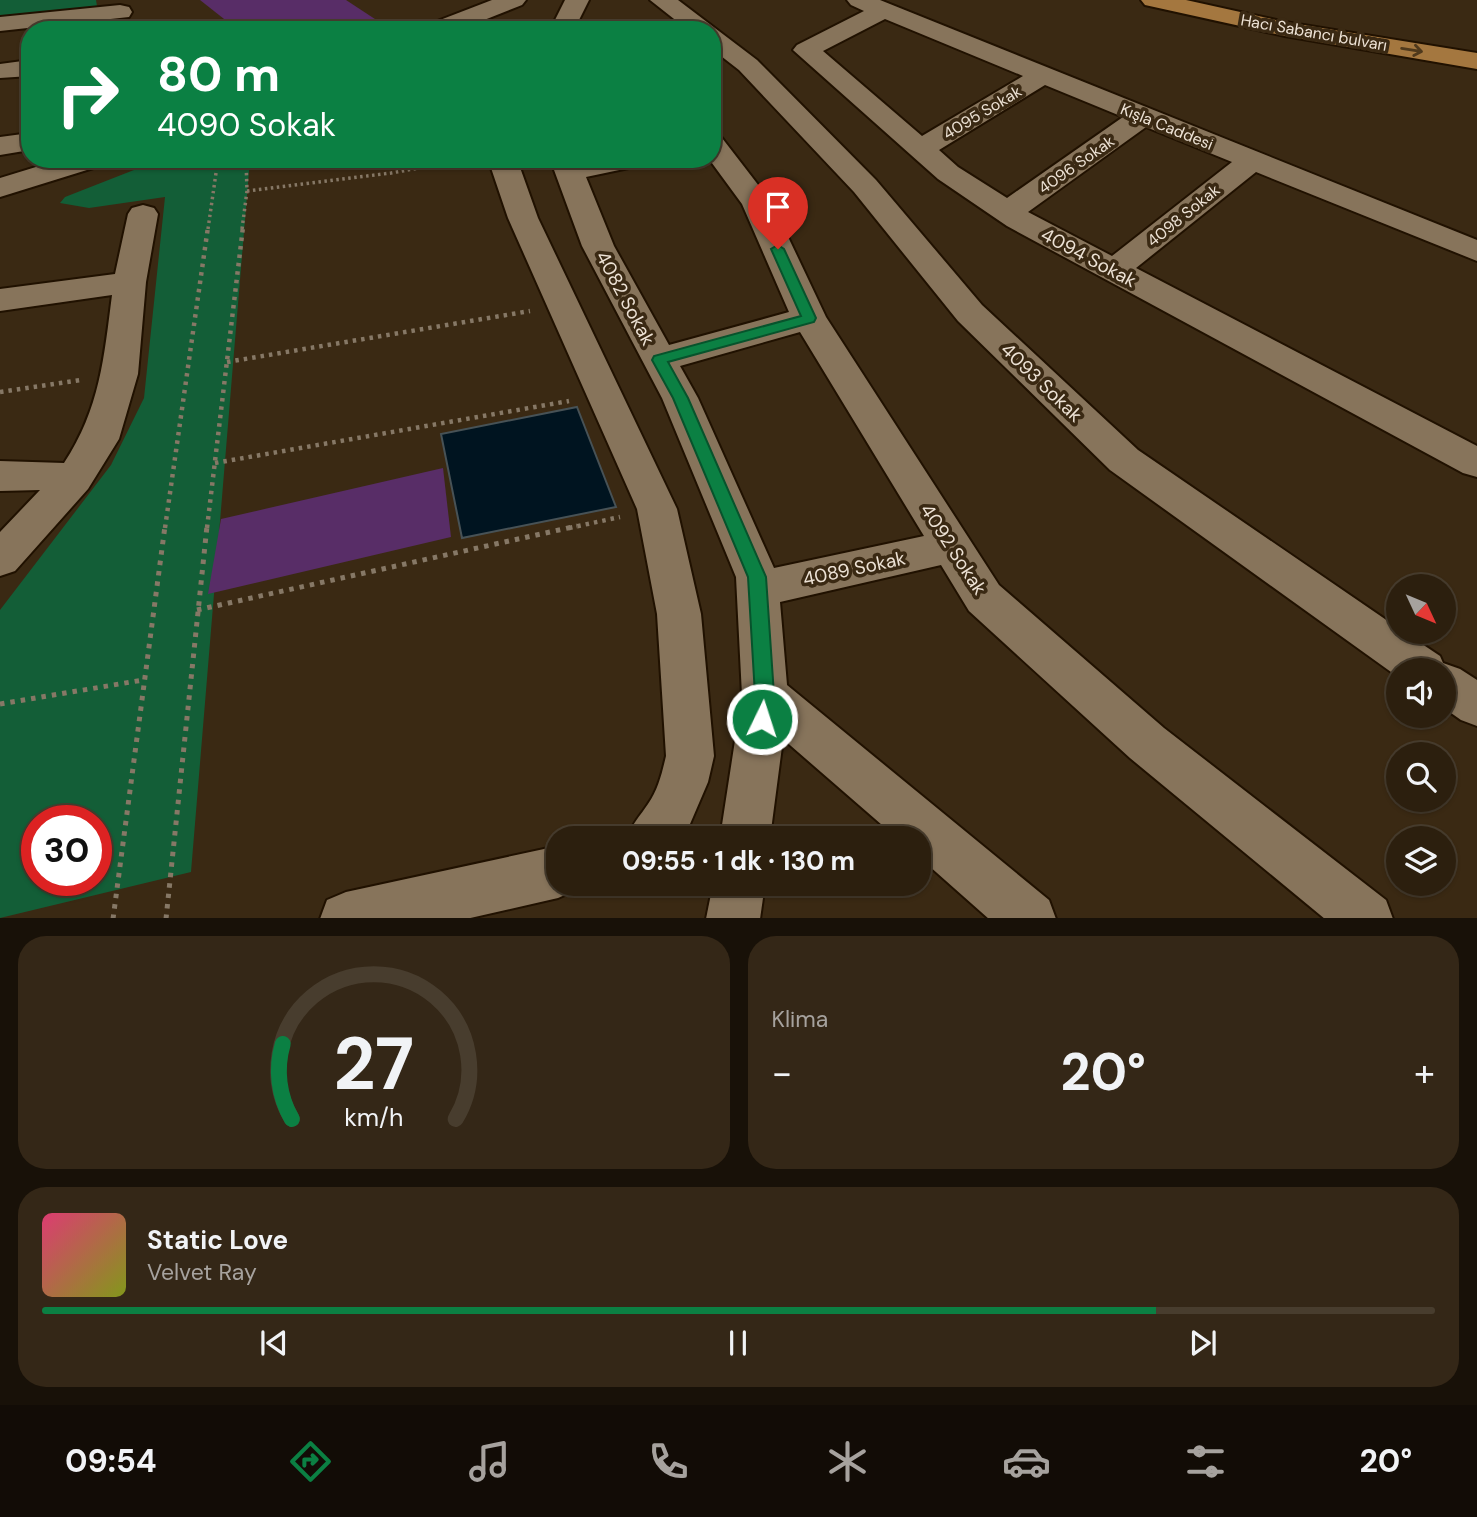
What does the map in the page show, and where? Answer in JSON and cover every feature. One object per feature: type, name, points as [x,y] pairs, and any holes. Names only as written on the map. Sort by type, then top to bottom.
[{"type":"main road","name":"Hacı Sabancı bulvarı","points":[[1153,0],[1285,29],[1477,61]]},
{"type":"main road","name":"Hacı Sabancı bulvarı","points":[[1239,0],[1289,11],[1477,40]]},
{"type":"street","points":[[459,21],[514,0]]},
{"type":"street","points":[[567,21],[578,0]]},
{"type":"street","points":[[662,0],[691,21]]},
{"type":"street","name":"Kışla Caddesi","points":[[871,5],[1477,251]]},
{"type":"street","name":"4094 Sokak","points":[[871,5],[806,50],[948,173],[1008,212],[1477,463]]},
{"type":"street","points":[[489,9],[501,21]]},
{"type":"street","points":[[36,21],[120,14]]},
{"type":"street","points":[[0,24],[21,22]]},
{"type":"street","name":"4093 Sokak","points":[[721,44],[748,65],[864,187],[970,313],[1124,460],[1407,658]]},
{"type":"street","name":"4095 Sokak","points":[[920,149],[1044,75]]},
{"type":"street","name":"4096 Sokak","points":[[1008,212],[1143,116]]},
{"type":"street","points":[[0,146],[21,142]]},
{"type":"street","name":"4092 Sokak","points":[[721,156],[757,203],[809,318],[984,598],[1147,743],[1366,918]]},
{"type":"street","name":"4098 Sokak","points":[[1114,270],[1252,160]]},
{"type":"street","points":[[0,188],[64,168]]},
{"type":"street","points":[[505,168],[523,218],[657,509],[679,614],[690,756],[679,792],[662,826]]},
{"type":"street","name":"4082 Sokak","points":[[567,168],[598,246],[680,398],[757,577],[765,695],[747,826]]},
{"type":"street","points":[[0,559],[74,479],[100,439],[120,373],[130,282],[144,215]]},
{"type":"street","points":[[0,300],[130,282]]},
{"type":"street","points":[[659,360],[809,318]]},
{"type":"street","points":[[0,476],[47,475],[74,479]]},
{"type":"street","name":"4089 Sokak","points":[[758,589],[950,547]]},
{"type":"street","points":[[1456,691],[1477,705]]},
{"type":"street","points":[[765,695],[1029,918]]},
{"type":"street","points":[[351,918],[546,875]]},
{"type":"street","points":[[733,918],[737,896]]},
{"type":"path","points":[[113,918],[143,680],[217,168]]},
{"type":"path","points":[[166,918],[197,610],[247,191],[246,168]]},
{"type":"path","points":[[247,191],[419,168]]},
{"type":"path","points":[[227,362],[562,305]]},
{"type":"path","points":[[0,392],[120,373]]},
{"type":"path","points":[[215,463],[604,395]]},
{"type":"path","points":[[197,610],[657,509]]},
{"type":"path","points":[[0,704],[143,680]]},
{"type":"green space","points":[[0,0],[96,0],[97,6],[0,18]]},
{"type":"green space","points":[[139,168],[249,168],[191,872],[112,891],[112,805],[21,805],[21,896],[91,896],[0,918],[0,610],[111,465],[144,398],[165,197],[89,208],[60,203],[65,197]]},
{"type":"water","points":[[577,407],[616,507],[462,538],[441,434]]},
{"type":"building","points":[[200,0],[346,0],[378,21],[227,21]]},
{"type":"building","points":[[443,468],[451,537],[208,594],[221,519]]},
{"type":"route","points":[[762,719],[765,695],[757,577],[680,398],[659,360],[809,318],[778,249]]}]
